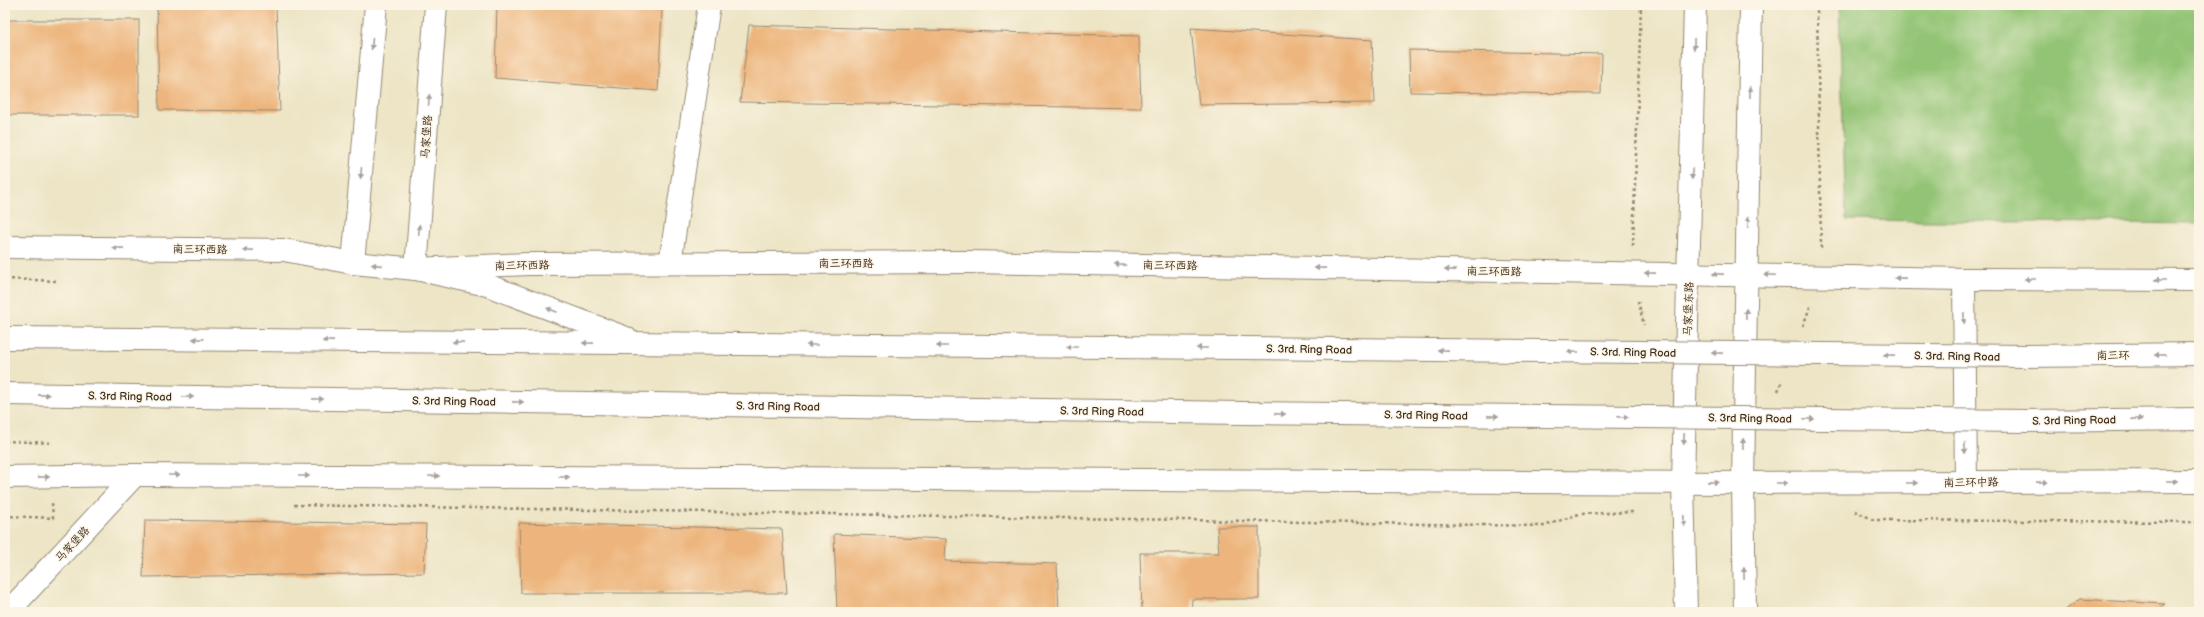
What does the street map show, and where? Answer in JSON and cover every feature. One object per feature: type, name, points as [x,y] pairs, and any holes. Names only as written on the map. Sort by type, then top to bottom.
[{"type":"main road","points":[[353,263],[376,5]]},
{"type":"main road","name":"马家堡路","points":[[416,269],[436,5]]},
{"type":"main road","points":[[670,263],[709,5]]},
{"type":"main road","name":"马家堡东路","points":[[1686,612],[1683,482],[1695,5]]},
{"type":"main road","points":[[1745,612],[1742,483],[1751,5]]},
{"type":"main road","name":"南三环西路","points":[[5,247],[284,250],[353,263],[416,269],[528,264],[968,262],[1747,275]]},
{"type":"main road","points":[[416,269],[487,285],[640,344]]},
{"type":"main road","points":[[1747,275],[1964,279],[2199,280]]},
{"type":"main road","points":[[1964,279],[1966,483]]},
{"type":"main road","points":[[5,338],[640,344]]},
{"type":"main road","name":"S. 3rd. Ring Road","points":[[640,344],[2026,356]]},
{"type":"main road","name":"南三环","points":[[2026,356],[2199,354]]},
{"type":"main road","name":"S. 3rd Ring Road","points":[[5,394],[1240,413],[2028,421],[2199,418]]},
{"type":"main road","points":[[5,477],[135,475],[1683,482]]},
{"type":"main road","name":"马家堡路","points":[[8,612],[135,475]]},
{"type":"main road","name":"南三环中路","points":[[1683,482],[1966,483],[2199,480]]},
{"type":"path","points":[[5,279],[59,280]]},
{"type":"path","points":[[5,441],[53,443]]},
{"type":"path","points":[[292,505],[1544,526],[1579,514],[1639,512]]},
{"type":"path","points":[[1850,508],[1874,520],[2199,522]]},
{"type":"path","points":[[5,516],[53,518]]},
{"type":"green space","points":[[1839,5],[2199,5],[2199,224],[1846,220]]},
{"type":"building","points":[[157,5],[276,5],[280,111],[159,110]]},
{"type":"building","points":[[497,5],[586,5],[662,10],[658,91],[495,78]]},
{"type":"building","points":[[5,20],[139,20],[139,115],[5,115]]},
{"type":"building","points":[[749,25],[1139,36],[1141,108],[740,102]]},
{"type":"building","points":[[1191,28],[1372,40],[1375,103],[1199,105]]},
{"type":"building","points":[[1409,50],[1602,54],[1601,94],[1410,92]]},
{"type":"building","points":[[145,520],[426,524],[424,573],[143,577]]},
{"type":"building","points":[[519,523],[782,529],[787,593],[521,593]]},
{"type":"building","points":[[1217,527],[1259,527],[1259,599],[1192,599],[1191,612],[1142,612],[1140,553],[1219,553]]},
{"type":"building","points":[[834,534],[946,539],[945,561],[1057,564],[1059,612],[837,612]]},
{"type":"building","points":[[2080,599],[2165,604],[2157,612],[2063,612]]}]
